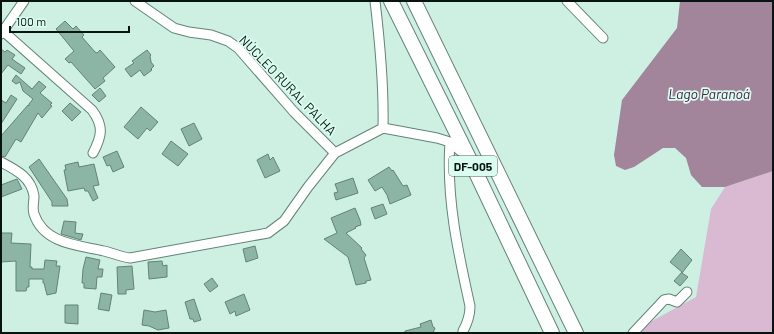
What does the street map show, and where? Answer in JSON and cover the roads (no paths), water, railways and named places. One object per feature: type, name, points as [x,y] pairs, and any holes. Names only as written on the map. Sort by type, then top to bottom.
[{"type":"main road","name":"DF-005","points":[[391,1],[469,158],[552,333]]},
{"type":"main road","name":"DF-005","points":[[414,1],[576,333]]},
{"type":"main road","points":[[540,310],[543,301],[546,298],[550,298],[561,304]]},
{"type":"street","points":[[24,1],[2,33],[92,110],[98,118],[101,130],[99,141],[93,153]]},
{"type":"street","name":"NÚCLEO RURAL PALHA","points":[[135,1],[174,28],[211,35],[228,41],[238,48],[294,112],[335,153]]},
{"type":"street","points":[[375,1],[384,98],[383,128]]},
{"type":"street","points":[[567,1],[603,38]]},
{"type":"street","points":[[1,162],[21,173],[32,186],[34,195],[34,215],[45,232],[63,243],[130,258],[268,234],[284,221],[335,153],[383,128],[417,133],[450,142],[469,158]]},
{"type":"street","points":[[450,142],[450,192],[457,243],[470,306],[468,323],[463,331]]},
{"type":"street","points":[[633,333],[664,300],[669,299],[677,302],[687,292]]},
{"type":"water","name":"Lago Paranoá","points":[[680,1],[773,1],[773,171],[725,187],[702,187],[691,175],[686,158],[675,148],[663,148],[634,167],[625,170],[616,166],[614,155],[622,100],[677,28]]}]
